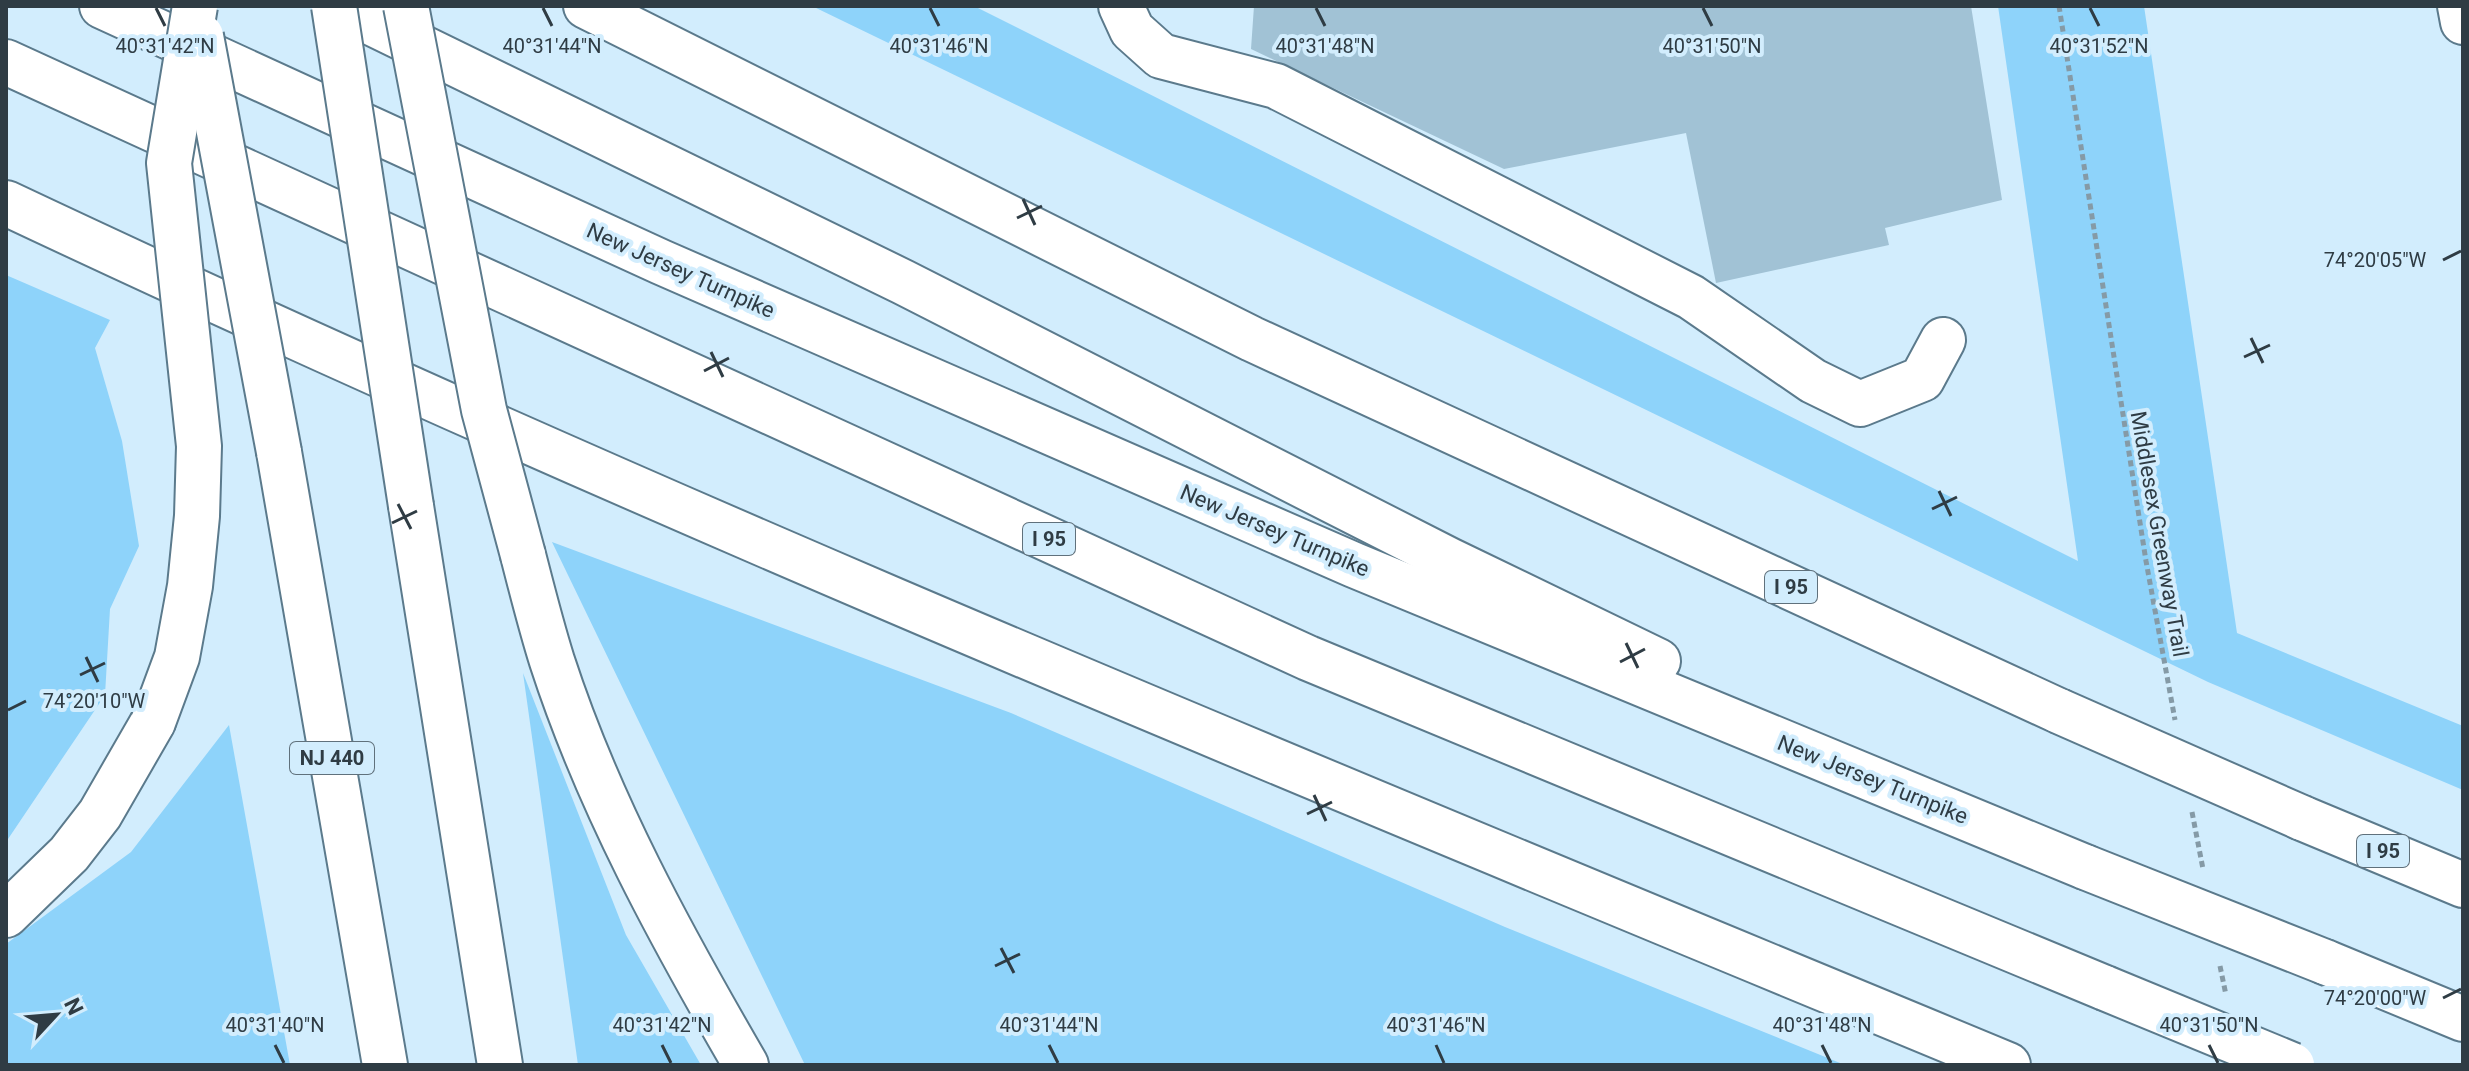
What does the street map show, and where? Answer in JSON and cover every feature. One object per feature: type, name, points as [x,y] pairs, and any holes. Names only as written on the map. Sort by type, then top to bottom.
[{"type":"main road","name":"New Jersey Turnpike","points":[[102,6],[661,262],[1354,565],[2085,867],[2463,1019]]},
{"type":"main road","points":[[6,915],[69,854],[100,814],[153,722],[177,657],[190,586],[197,516],[199,446],[169,163],[195,6]]},
{"type":"main road","name":"NJ 440","points":[[195,6],[279,452],[385,1065]]},
{"type":"main road","points":[[336,6],[903,282],[1449,560],[2085,867]]},
{"type":"main road","points":[[336,6],[411,506],[500,1065]]},
{"type":"main road","points":[[406,6],[484,410],[552,662],[595,773],[648,890],[746,1065]]},
{"type":"main road","name":"I 95","points":[[586,6],[1252,339],[2059,711],[2463,885]]},
{"type":"main road","points":[[1121,6],[1132,30],[1161,56],[1276,86],[1691,297],[1813,381],[1860,404],[1922,379],[1943,340]]},
{"type":"main road","points":[[2460,6],[2463,22]]},
{"type":"main road","name":"I 95","points":[[6,62],[1308,658],[2292,1065]]},
{"type":"main road","points":[[6,203],[566,458],[1260,755],[2008,1065]]},
{"type":"path","name":"Middlesex Greenway Trail","points":[[2059,6],[2146,561],[2177,729]]},
{"type":"path","points":[[2191,805],[2205,882]]},
{"type":"path","points":[[2219,958],[2227,1004]]},
{"type":"shaded area","points":[[812,6],[974,6],[2078,561],[1998,6],[2144,6],[2237,633],[2463,726],[2463,790],[2208,682]]},
{"type":"shaded area","points":[[6,275],[110,320],[95,348],[122,441],[139,546],[110,609],[105,695],[6,842]]},
{"type":"shaded area","points":[[552,542],[1011,713],[1505,927],[1845,1065],[805,1065]]},
{"type":"shaded area","points":[[523,673],[626,935],[701,1065],[578,1065]]},
{"type":"shaded area","points":[[229,725],[290,1065],[6,1065],[6,944],[131,852]]},
{"type":"building","points":[[1254,6],[1971,6],[2002,200],[1885,228],[1889,245],[1716,283],[1686,133],[1504,169],[1251,49]]}]
